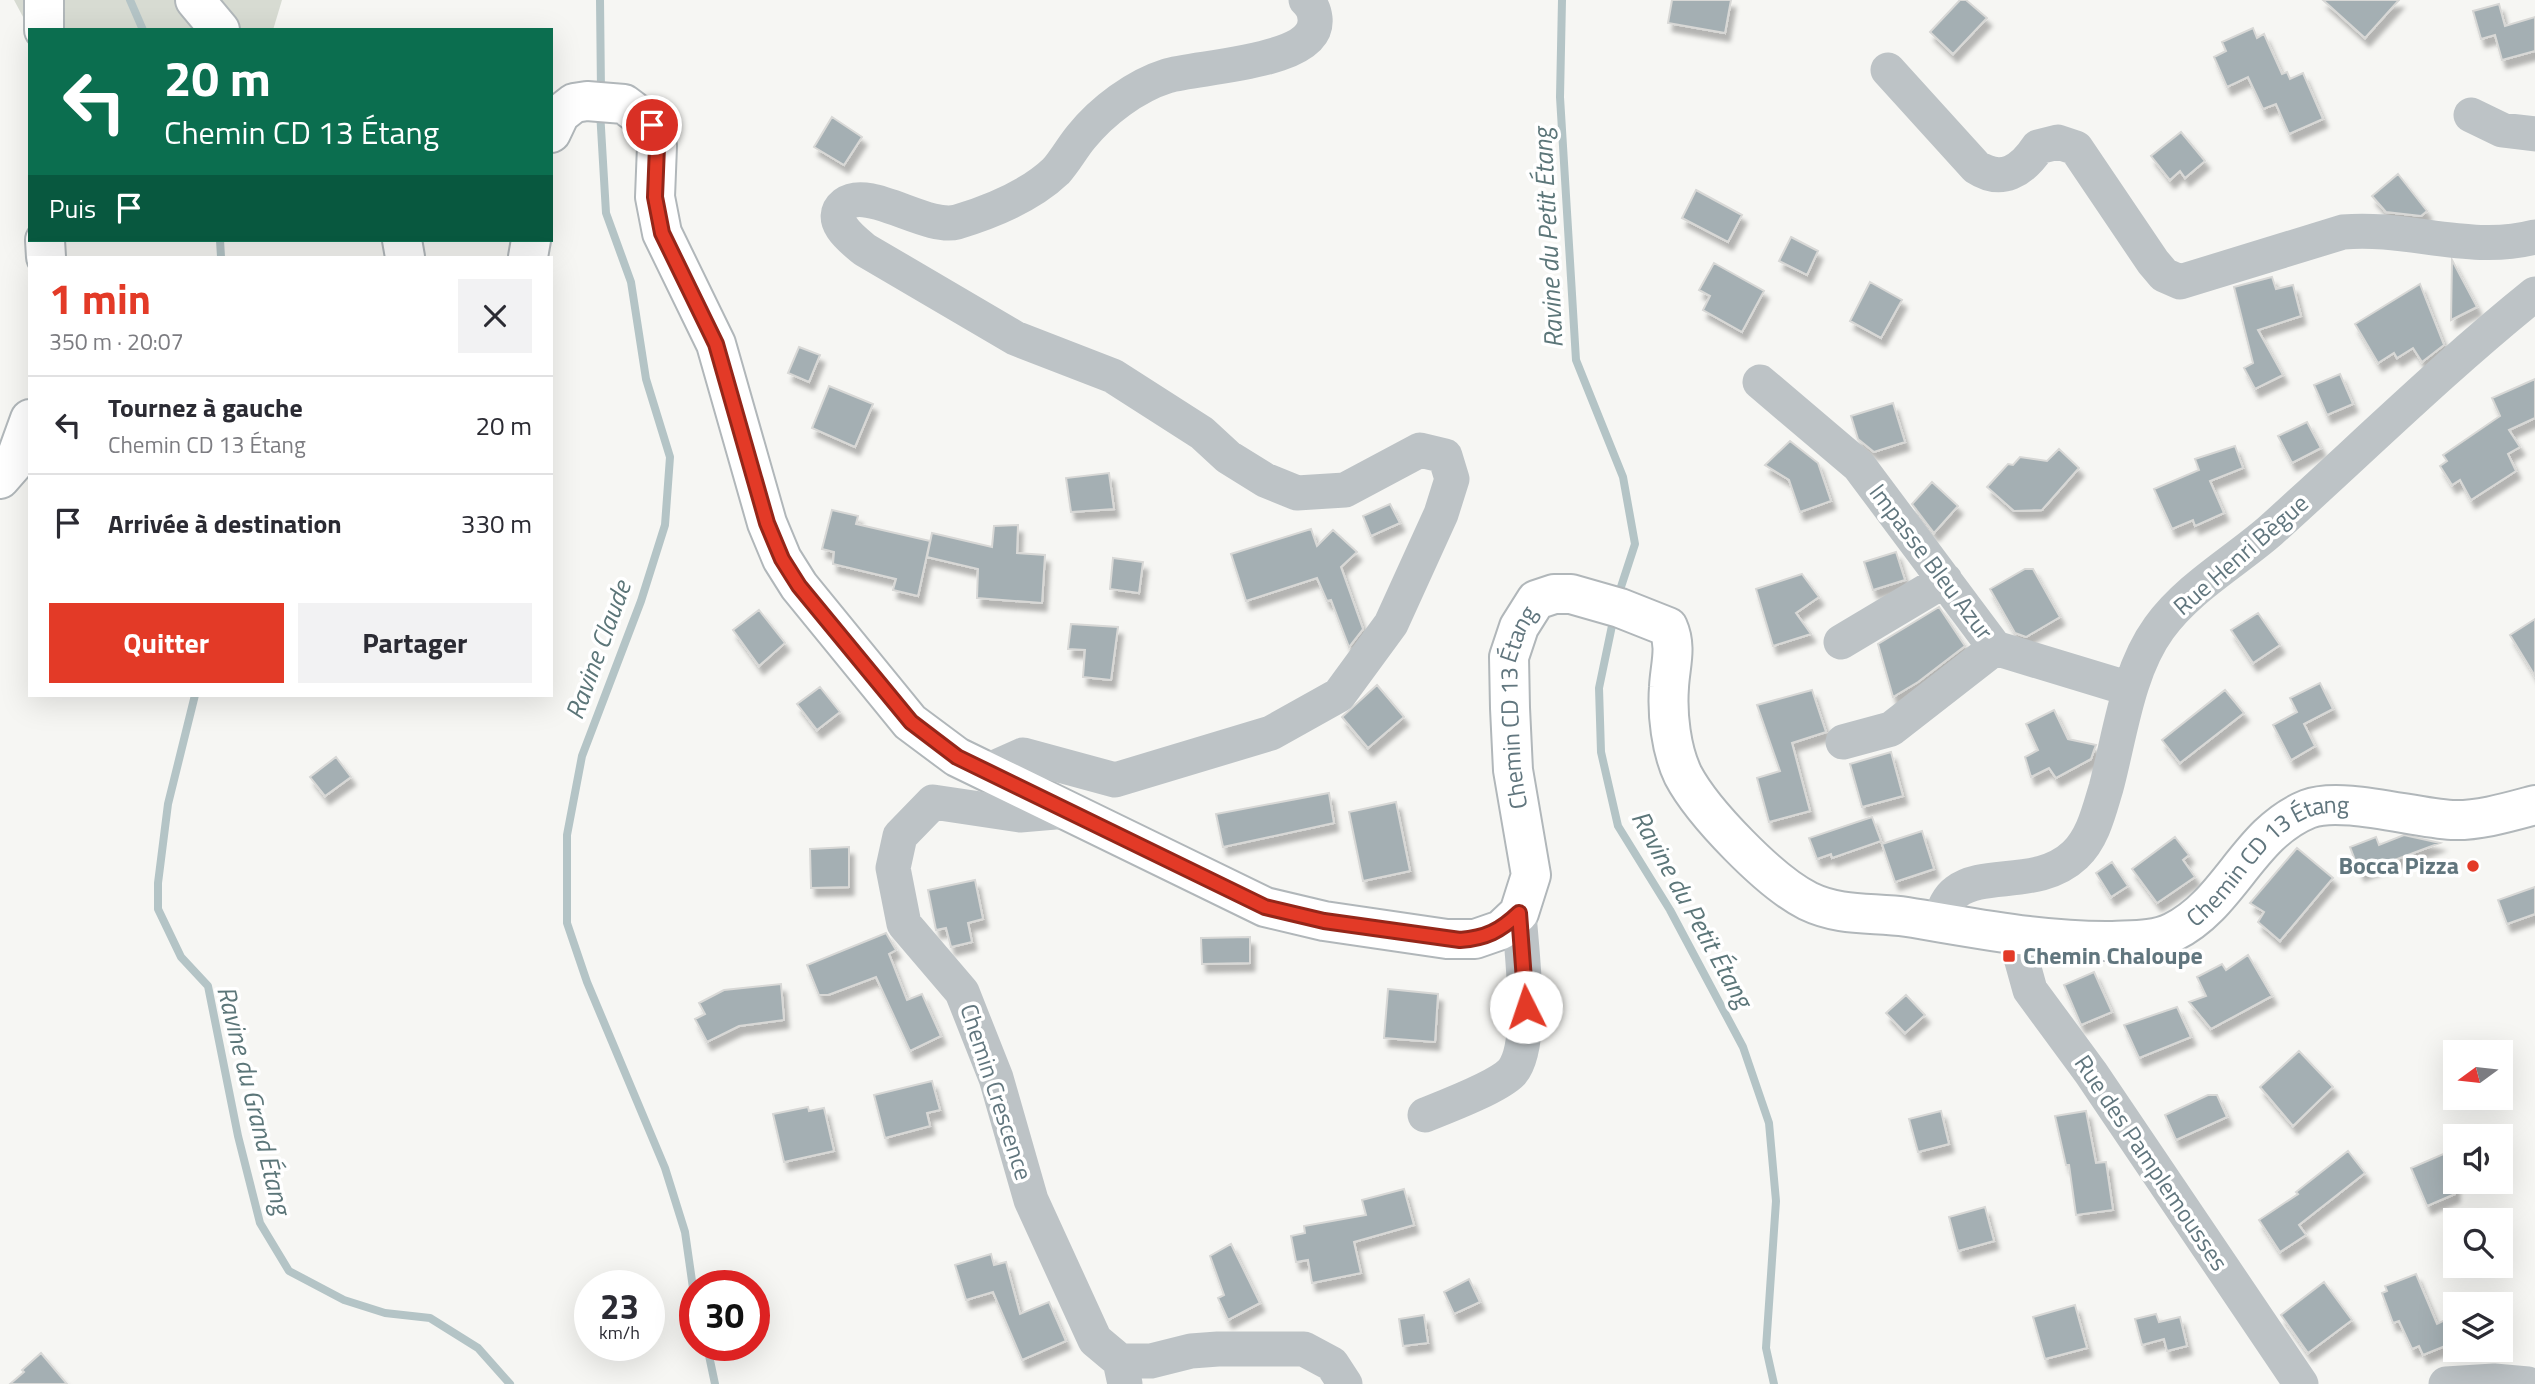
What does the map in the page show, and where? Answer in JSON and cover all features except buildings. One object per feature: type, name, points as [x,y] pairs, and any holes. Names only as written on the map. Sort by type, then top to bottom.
[{"type":"main road","points":[[44,0],[44,28]]},
{"type":"main road","points":[[195,0],[217,28]]},
{"type":"main road","points":[[553,129],[560,114],[574,103],[587,101],[624,103],[652,125],[657,146],[655,197],[660,225],[716,344],[767,523],[782,559],[799,586],[911,722],[957,757],[1203,879],[1287,914],[1460,940],[1487,936],[1502,930],[1519,913]]},
{"type":"main road","points":[[0,479],[14,463],[28,424]]},
{"type":"main road","name":"Chemin CD 13 Étang","points":[[1519,913],[1531,875],[1513,770],[1508,657],[1519,627],[1536,600],[1554,594],[1571,594],[1658,621],[1668,627],[1674,640],[1668,690],[1674,747],[1683,774],[1726,833],[1807,900],[1852,915],[1881,914],[2015,936],[2082,941],[2146,940],[2172,933],[2191,921],[2220,894],[2262,839],[2290,818],[2310,808],[2331,803],[2455,820],[2535,805]]},
{"type":"street","points":[[987,771],[1023,755],[1115,780],[1271,733],[1339,695],[1391,624],[1441,514],[1452,479],[1445,456],[1420,450],[1345,490],[1297,493],[1265,480],[1228,457],[1202,433],[1113,376],[1015,338],[865,250],[846,235],[839,223],[840,210],[846,203],[858,200],[904,211],[935,224],[954,222],[1027,192],[1056,171],[1083,134],[1111,108],[1141,88],[1166,76],[1279,55],[1297,48],[1311,35],[1315,23],[1313,9],[1306,0]]},
{"type":"street","points":[[1888,70],[1976,167],[1988,175],[2008,175],[2027,164],[2038,147],[2058,142],[2076,148],[2153,262],[2165,275],[2180,282],[2316,243],[2343,232],[2370,230],[2416,238],[2494,243],[2535,237]]},
{"type":"street","points":[[2472,115],[2502,130],[2535,134]]},
{"type":"street","name":"Rue Henri Bègue","points":[[1939,924],[1944,907],[1954,893],[1966,886],[2030,877],[2056,868],[2076,854],[2096,822],[2130,689],[2144,651],[2160,626],[2199,587],[2267,533],[2535,294]]},
{"type":"street","name":"Impasse Bleu Azur","points":[[1760,382],[1859,466],[1995,648],[2130,689]]},
{"type":"street","points":[[1841,642],[1945,580]]},
{"type":"street","points":[[1843,742],[1891,729],[1995,648]]},
{"type":"street","name":"Chemin Crescence","points":[[1067,811],[1020,815],[933,802],[900,835],[893,868],[904,924],[962,992],[996,1078],[1031,1200],[1079,1305],[1096,1340],[1122,1373],[1151,1361],[1191,1351],[1304,1349],[1332,1364],[1345,1384]]},
{"type":"street","points":[[1425,1115],[1475,1094],[1512,1072],[1521,1046],[1526,1007],[1519,913]]},
{"type":"street","name":"Rue des Pamplemousses","points":[[2015,936],[2030,989],[2091,1073],[2301,1384]]},
{"type":"street","points":[[2446,1384],[2494,1381],[2528,1384]]},
{"type":"shaded area","points":[[14,0],[282,0],[274,28],[29,28]]},
{"type":"waterway","name":"Ravine du Grand Étang","points":[[130,0],[142,28]]},
{"type":"waterway","name":"Ravine Claude","points":[[600,0],[601,91]]},
{"type":"waterway","name":"Ravine du Petit Étang","points":[[1562,0],[1560,97],[1576,360],[1623,477],[1635,544],[1618,596]]},
{"type":"waterway","name":"Ravine Claude","points":[[600,111],[606,213],[631,282],[646,379],[670,457],[665,525],[641,601],[582,756],[567,835],[567,923],[587,982],[665,1168],[685,1232],[690,1270]]},
{"type":"waterway","name":"Ravine du Grand Étang","points":[[220,242],[221,256]]},
{"type":"waterway","name":"Ravine du Petit Étang","points":[[1614,616],[1599,688],[1601,752],[1618,826],[1670,910],[1743,1047],[1769,1123],[1776,1201],[1766,1348],[1774,1384]]},
{"type":"waterway","name":"Ravine du Grand Étang","points":[[195,697],[168,804],[158,883],[158,909],[181,957],[208,986],[238,1136],[260,1223],[289,1271],[344,1300],[385,1313],[430,1318],[478,1348],[510,1384]]},
{"type":"waterway","name":"Ravine Claude","points":[[710,1361],[715,1384]]},
{"type":"place","name":"Bocca Pizza","points":[[2473,866]]},
{"type":"place","name":"Chemin Chaloupe","points":[[2009,956]]},
{"type":"route","points":[[652,125],[657,146],[655,197],[662,233],[698,302],[716,344],[767,523],[782,559],[799,586],[911,722],[957,757],[1203,879],[1287,914],[1460,940],[1475,939],[1502,930],[1519,913],[1526,1007]]}]
